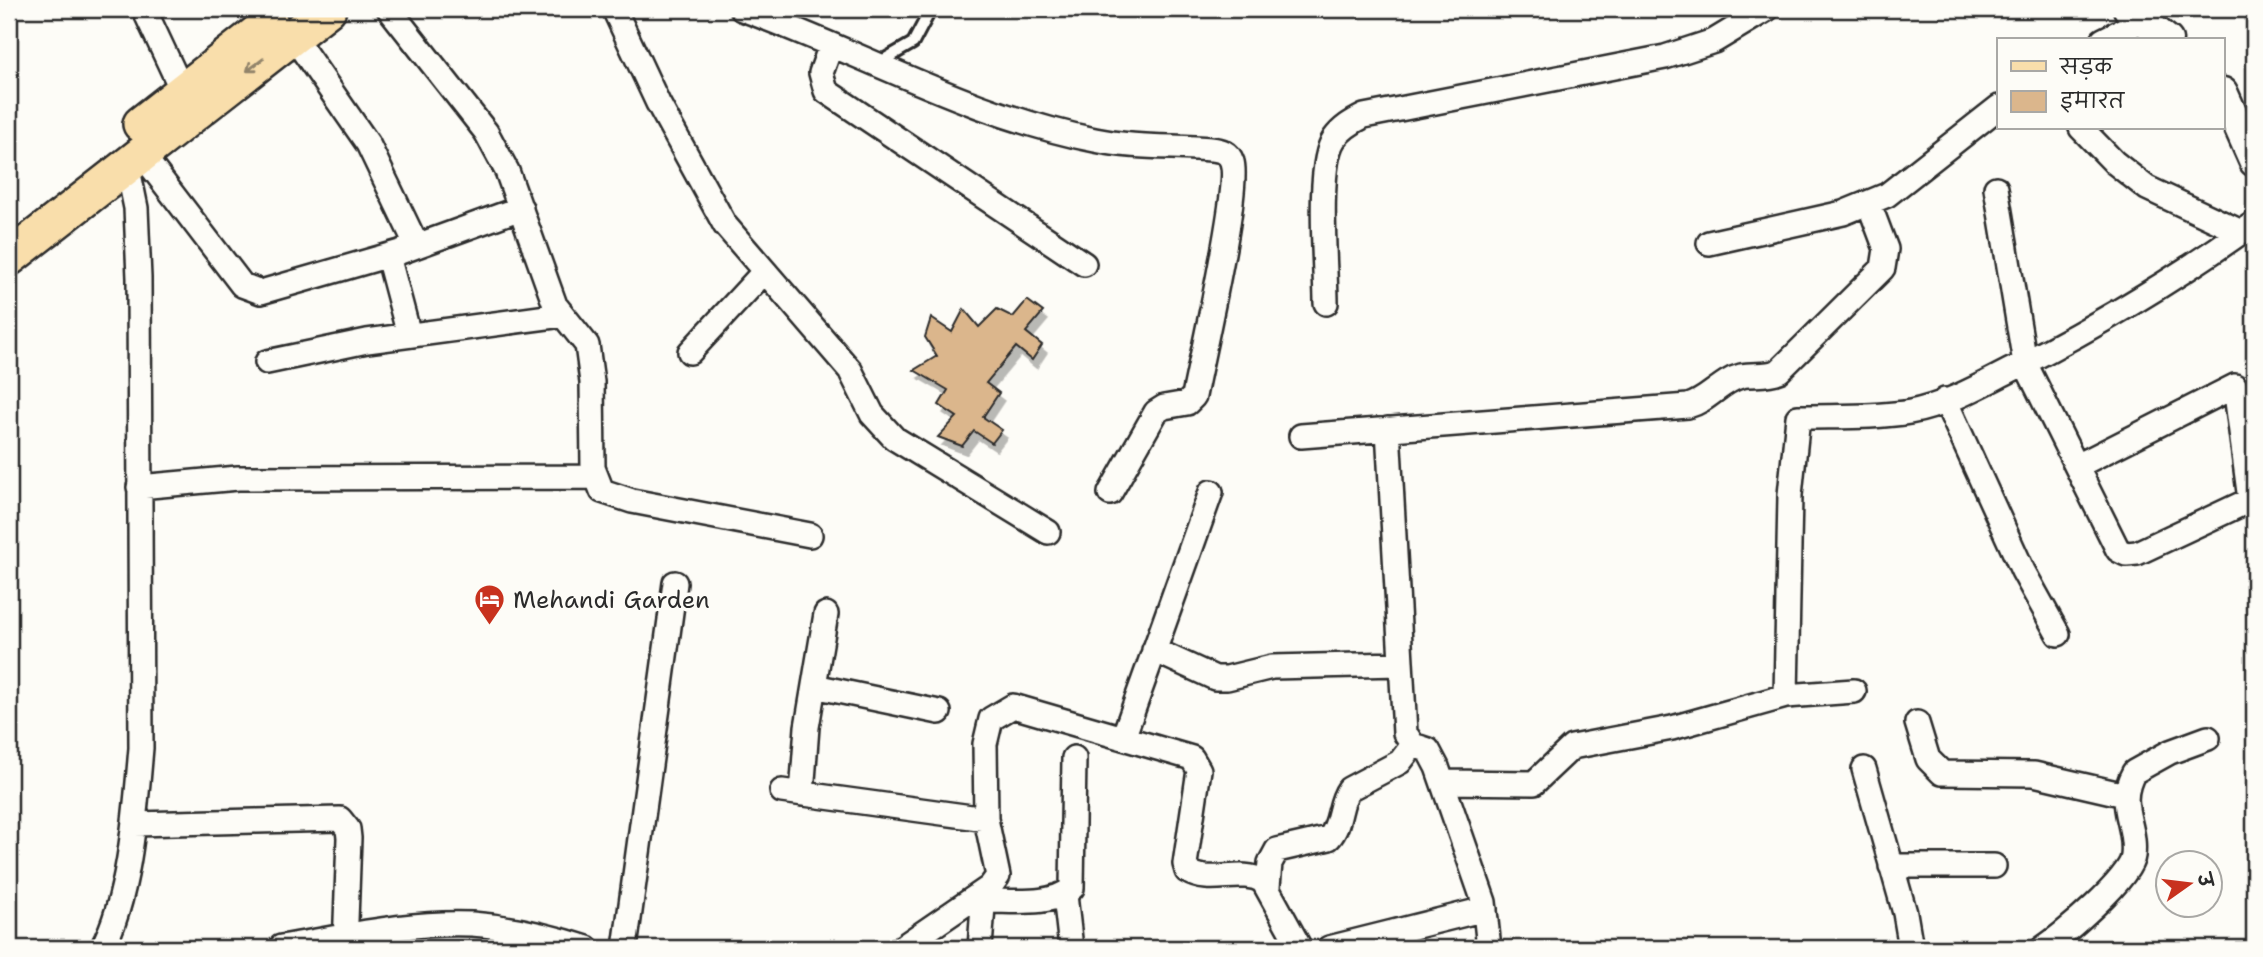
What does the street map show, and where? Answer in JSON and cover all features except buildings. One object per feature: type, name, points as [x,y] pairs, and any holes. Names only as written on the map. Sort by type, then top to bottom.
[{"type":"main road","points":[[9,228],[187,101],[291,22],[328,9]]},
{"type":"main road","points":[[9,258],[134,158],[187,101]]},
{"type":"street","points":[[144,9],[187,101]]},
{"type":"street","points":[[388,9],[486,132],[521,208],[548,289],[562,315],[581,335],[590,355],[595,477],[602,491],[632,501],[810,535]]},
{"type":"street","points":[[614,9],[658,103],[725,225],[850,370],[880,425],[894,438],[1048,532]]},
{"type":"street","points":[[742,9],[1010,116],[1071,135],[1125,144],[1223,150],[1232,158],[1234,168],[1226,228],[1194,396],[1187,403],[1164,407],[1156,412],[1110,493]]},
{"type":"street","points":[[1326,303],[1324,190],[1328,153],[1346,125],[1364,116],[1676,54],[1714,41],[1767,9]]},
{"type":"street","points":[[2106,38],[2135,15],[2165,38]]},
{"type":"street","points":[[291,22],[368,144],[417,246]]},
{"type":"street","points":[[831,45],[821,73],[826,90],[1084,264]]},
{"type":"street","points":[[2224,94],[2254,162]]},
{"type":"street","points":[[1709,243],[1843,213],[1869,204],[1908,180],[1997,109]]},
{"type":"street","points":[[2083,130],[2114,162],[2147,188],[2248,228]]},
{"type":"street","points":[[134,158],[250,291],[278,290],[388,256],[521,208]]},
{"type":"street","points":[[102,948],[116,914],[135,824],[141,748],[143,637],[138,254],[134,158]]},
{"type":"street","points":[[1996,188],[2025,363],[2118,550],[2126,554],[2137,553],[2250,500],[2235,386],[2077,466]]},
{"type":"street","points":[[1301,436],[1688,406],[1699,403],[1741,376],[1767,376],[1779,371],[1883,268],[1886,249],[1869,204]]},
{"type":"street","points":[[1786,696],[1790,495],[1798,417],[1910,412],[1945,400],[2025,363],[2091,328],[2248,228]]},
{"type":"street","points":[[388,256],[409,335]]},
{"type":"street","points":[[690,352],[764,272]]},
{"type":"street","points":[[267,362],[409,335],[562,315]]},
{"type":"street","points":[[1945,400],[2023,570],[2058,634]]},
{"type":"street","points":[[1388,429],[1405,733],[1413,745],[1428,750],[1443,782],[1485,909],[1489,948]]},
{"type":"street","points":[[139,487],[238,478],[595,477]]},
{"type":"street","points":[[1123,738],[1211,492]]},
{"type":"street","points":[[625,948],[676,583]]},
{"type":"street","points":[[826,614],[807,726],[792,793],[986,819]]},
{"type":"street","points":[[1154,650],[1214,678],[1227,678],[1272,667],[1401,664]]},
{"type":"street","points":[[814,686],[939,712]]},
{"type":"street","points":[[1443,782],[1534,783],[1572,747],[1672,728],[1786,696],[1854,691]]},
{"type":"street","points":[[912,945],[983,896],[995,882],[999,869],[986,819],[985,744],[991,719],[1013,706],[1192,758],[1198,764],[1198,782],[1185,864],[1187,871],[1206,878],[1258,878],[1268,887],[1300,948]]},
{"type":"street","points":[[1917,723],[1928,759],[1942,773],[2034,774],[2125,795]]},
{"type":"street","points":[[2043,948],[2109,890],[2131,863],[2133,855],[2125,795],[2134,772],[2141,766],[2208,738]]},
{"type":"street","points":[[1268,887],[1270,863],[1278,850],[1329,838],[1338,825],[1343,796],[1349,789],[1401,762],[1413,745]]},
{"type":"street","points":[[983,896],[1053,899],[1065,895],[1072,888],[1074,758]]},
{"type":"street","points":[[1864,769],[1910,948]]},
{"type":"street","points":[[135,824],[340,819],[348,829],[349,838],[345,943]]},
{"type":"street","points":[[1891,866],[1994,866]]},
{"type":"street","points":[[1065,895],[1071,948]]},
{"type":"street","points":[[980,948],[983,896]]},
{"type":"street","points":[[1329,948],[1485,909]]},
{"type":"street","points":[[281,947],[345,943],[428,926],[473,924],[521,930],[587,948]]},
{"type":"lane","points":[[877,63],[908,48],[918,37],[931,9]]},
{"type":"place","name":"Mehandi Garden","points":[[490,627]]}]
